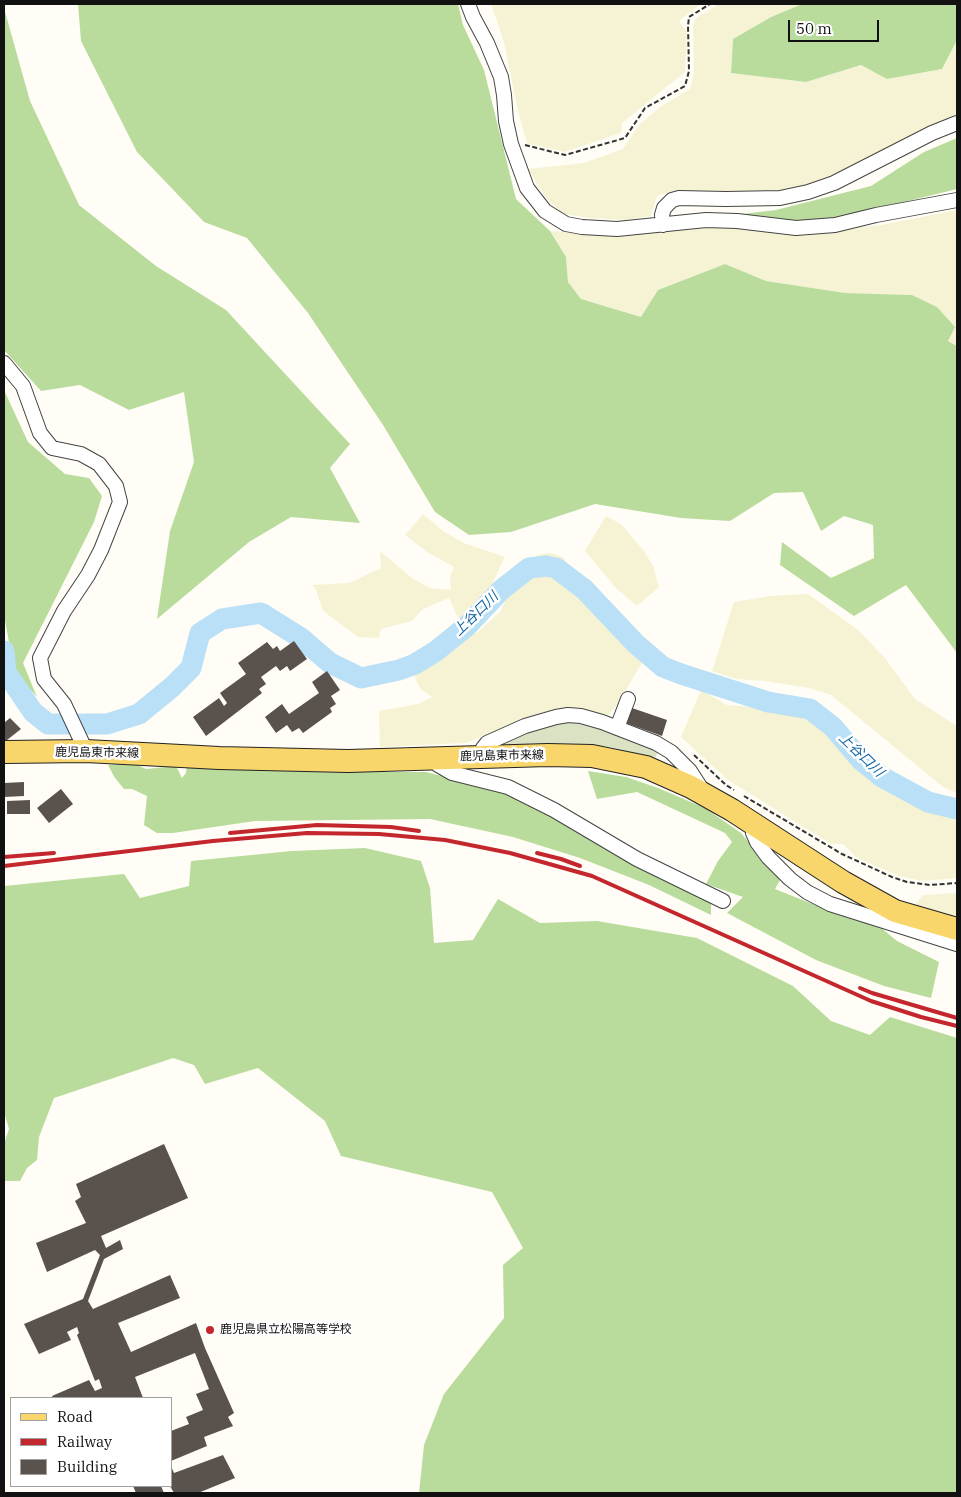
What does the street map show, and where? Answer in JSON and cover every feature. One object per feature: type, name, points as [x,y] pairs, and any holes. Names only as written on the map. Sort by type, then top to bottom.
[{"type":"main road","name":"鹿児島東市来線","points":[[4,752],[86,751],[219,758],[348,761],[592,756],[646,767],[704,794],[843,882],[895,911],[957,929]]},
{"type":"street","points":[[468,4],[501,78],[511,144],[527,188],[545,211],[566,224],[616,229],[714,220],[796,228],[835,225],[876,215],[957,200]]},
{"type":"street","points":[[663,225],[662,215],[664,208],[672,200],[678,198],[780,198],[808,192],[834,183],[957,123]]},
{"type":"street","points":[[4,363],[23,386],[40,433],[52,448],[81,454],[99,464],[116,486],[120,502],[101,550],[88,575],[64,611],[40,658],[44,679],[64,704],[86,751]]},
{"type":"street","points":[[617,728],[628,699]]},
{"type":"street","points":[[480,757],[487,743],[525,726],[556,717],[568,715],[581,716],[656,743],[673,755],[690,771],[704,794]]},
{"type":"street","points":[[434,758],[438,765],[452,774],[508,787],[554,810],[636,859],[723,901]]},
{"type":"street","points":[[752,823],[757,842],[768,857],[807,892],[830,904],[957,944]]},
{"type":"path","points":[[511,144],[524,145],[564,155],[625,138],[645,108],[685,86],[689,71],[689,17],[710,4]]},
{"type":"path","points":[[673,755],[684,749],[690,751],[726,785],[735,790]]},
{"type":"path","points":[[743,795],[842,854],[892,877],[907,882],[930,885],[957,883]]},
{"type":"shaded area","points":[[491,4],[701,4],[679,21],[687,32],[685,72],[622,123],[621,133],[565,152],[527,143],[518,112],[504,42]]},
{"type":"shaded area","points":[[719,4],[802,4],[771,17],[733,39],[731,73],[806,82],[861,65],[887,79],[942,69],[957,40],[957,119],[864,163],[813,184],[780,194],[677,190],[657,196],[651,216],[626,220],[563,214],[546,198],[528,169],[584,163],[623,149],[639,125],[660,107],[690,89],[694,73],[693,26],[695,19]]},
{"type":"shaded area","points":[[957,210],[957,346],[948,341],[955,327],[937,307],[912,295],[845,293],[766,281],[725,264],[658,290],[642,317],[581,299],[568,282],[566,257],[550,231],[601,234],[728,225],[803,232],[881,225]]},
{"type":"shaded area","points":[[423,514],[443,531],[464,543],[505,557],[480,605],[459,620],[449,598],[423,609],[412,621],[381,629],[379,638],[358,637],[323,611],[316,590],[312,585],[349,583],[381,568],[380,551],[412,578],[430,588],[451,590],[450,576],[454,567],[427,552],[405,535]]},
{"type":"shaded area","points":[[606,516],[621,524],[644,551],[653,566],[659,587],[637,606],[616,588],[585,551]]},
{"type":"shaded area","points":[[551,553],[563,557],[576,577],[630,631],[651,647],[619,702],[607,717],[567,707],[541,713],[466,743],[380,747],[379,711],[418,704],[432,697],[420,688],[412,671],[411,662],[478,632],[500,612],[523,566],[538,555]]},
{"type":"shaded area","points":[[808,594],[857,629],[885,658],[915,699],[957,726],[957,793],[943,787],[831,695],[809,688],[736,679],[712,671],[734,602],[771,596]]},
{"type":"shaded area","points":[[701,690],[727,705],[792,710],[811,714],[844,735],[901,781],[957,820],[957,878],[923,881],[899,876],[857,858],[843,844],[831,844],[728,780],[681,737]]},
{"type":"shaded area","points":[[957,893],[957,919],[914,906],[923,895]]},
{"type":"green space","points":[[78,4],[458,4],[463,25],[484,70],[516,199],[550,231],[566,257],[568,282],[581,299],[641,317],[658,290],[725,264],[766,281],[845,293],[912,295],[937,307],[955,327],[948,341],[957,346],[957,653],[906,585],[854,616],[780,565],[782,542],[831,578],[874,558],[873,525],[844,516],[821,531],[803,492],[774,493],[730,521],[681,518],[595,504],[511,532],[469,535],[435,512],[383,425],[308,313],[247,238],[204,222],[137,152],[81,41]]},
{"type":"green space","points":[[802,4],[957,4],[957,40],[942,69],[887,79],[861,65],[806,82],[731,73],[733,39],[771,17]]},
{"type":"green space","points":[[4,8],[30,101],[79,205],[156,266],[226,310],[350,444],[330,468],[360,523],[291,517],[249,542],[157,619],[170,531],[194,462],[184,392],[129,410],[80,385],[41,391],[4,350]]},
{"type":"green space","points":[[957,138],[957,189],[822,222],[748,218],[742,214],[776,210],[871,186],[924,152]]},
{"type":"green space","points":[[4,390],[28,442],[65,474],[89,478],[102,496],[94,522],[23,663],[37,697],[14,671],[4,614]]},
{"type":"green space","points":[[577,721],[591,724],[658,752],[655,758],[610,747],[575,744],[492,748],[534,728],[561,722]]},
{"type":"green space","points":[[133,763],[146,769],[176,766],[182,778],[186,773],[187,765],[348,772],[426,772],[474,784],[503,792],[525,802],[711,901],[711,915],[649,885],[580,858],[513,837],[430,819],[255,821],[173,833],[157,833],[144,825],[147,796],[132,789],[124,789],[108,765]]},
{"type":"green space","points":[[588,771],[626,777],[705,808],[741,833],[780,880],[775,889],[830,911],[879,926],[897,941],[939,962],[931,998],[884,986],[816,960],[727,913],[743,897],[706,884],[718,861],[732,842],[725,833],[637,792],[597,799]]},
{"type":"green space","points":[[365,848],[421,861],[430,888],[434,943],[473,940],[498,899],[540,923],[597,921],[697,938],[793,986],[831,1021],[870,1035],[890,1017],[957,1038],[957,1493],[419,1493],[424,1445],[444,1394],[504,1318],[503,1265],[523,1248],[492,1192],[341,1156],[325,1121],[258,1068],[205,1084],[194,1065],[173,1058],[54,1098],[39,1137],[37,1160],[27,1168],[20,1181],[4,1181],[4,1144],[9,1129],[4,1112],[4,886],[124,874],[140,898],[189,886],[191,861],[292,851]]},
{"type":"building","points":[[294,641],[307,659],[290,671],[287,666],[280,671],[276,666],[261,677],[266,684],[259,689],[262,693],[206,736],[193,717],[219,698],[224,706],[227,703],[220,693],[246,674],[238,663],[267,642],[273,649],[277,646],[280,651]]},
{"type":"building","points":[[327,671],[340,690],[331,696],[336,704],[330,708],[332,712],[303,733],[299,728],[292,732],[287,725],[276,733],[265,717],[282,704],[289,714],[319,693],[312,682]]},
{"type":"building","points":[[632,708],[667,720],[662,736],[626,723]]},
{"type":"building","points":[[10,718],[21,729],[7,740],[4,740],[4,723]]},
{"type":"building","points":[[24,782],[24,796],[4,797],[4,783]]},
{"type":"building","points":[[61,789],[73,804],[49,823],[37,808]]},
{"type":"building","points":[[30,800],[30,814],[7,814],[7,801]]},
{"type":"building","points":[[164,1144],[188,1198],[101,1236],[106,1248],[120,1240],[123,1249],[104,1259],[88,1301],[93,1309],[170,1275],[180,1298],[118,1323],[131,1352],[196,1323],[234,1413],[228,1417],[233,1426],[204,1437],[207,1446],[172,1461],[172,1431],[189,1424],[186,1417],[203,1410],[196,1394],[209,1389],[195,1353],[135,1377],[143,1397],[52,1396],[89,1380],[95,1391],[102,1388],[99,1379],[95,1381],[77,1335],[79,1333],[77,1327],[67,1332],[71,1340],[39,1354],[24,1324],[83,1299],[100,1255],[95,1250],[47,1272],[36,1243],[86,1223],[75,1201],[81,1197],[76,1184]]},
{"type":"building","points":[[223,1455],[235,1478],[198,1493],[174,1493],[171,1487],[172,1468],[174,1473]]},
{"type":"building","points":[[133,1487],[161,1487],[164,1493],[136,1493]]},
{"type":"waterway","name":"上谷口川","points":[[4,651],[6,672],[33,712],[48,724],[107,724],[139,714],[172,687],[191,668],[200,633],[222,619],[261,613],[301,638],[330,663],[361,678],[399,670],[415,664],[436,651],[467,626],[501,590],[529,568],[546,566],[556,568],[584,589],[636,644],[663,667],[768,702],[810,709],[833,727],[860,759],[882,777],[928,802],[957,809]]},
{"type":"railway","points":[[230,833],[317,825],[391,827],[419,831]]},
{"type":"railway","points":[[4,866],[213,841],[307,833],[379,834],[445,840],[510,853],[592,876],[871,1001],[957,1026]]},
{"type":"railway","points":[[4,857],[54,853]]},
{"type":"railway","points":[[537,853],[580,866]]},
{"type":"railway","points":[[860,988],[957,1018]]},
{"type":"place","name":"鹿児島県立松陽高等学校","points":[[210,1330]]}]
